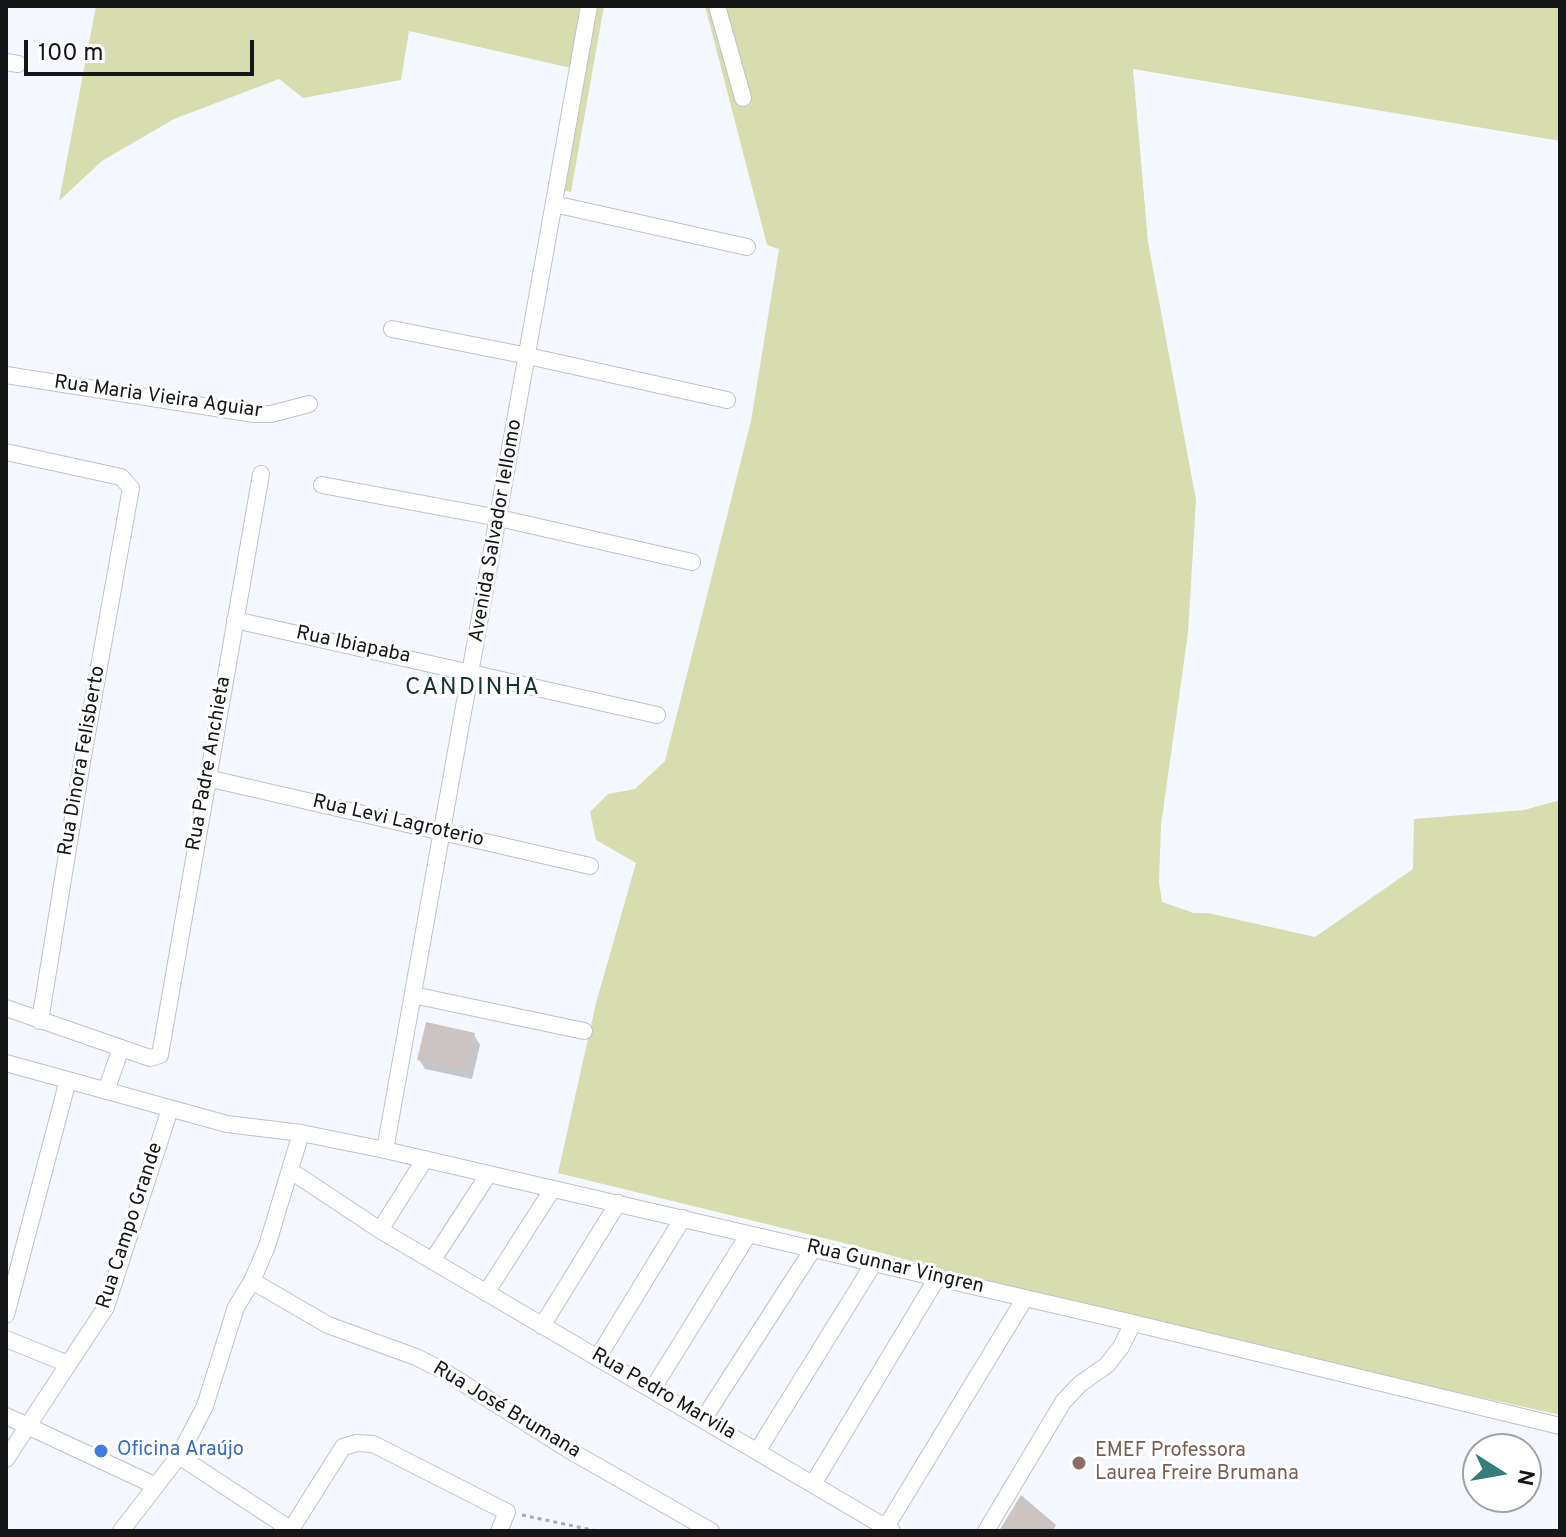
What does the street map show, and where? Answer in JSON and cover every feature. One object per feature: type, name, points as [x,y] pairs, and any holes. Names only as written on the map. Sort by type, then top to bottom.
[{"type":"street","name":"Avenida Salvador Iellomo","points":[[385,1150],[589,6]]},
{"type":"street","points":[[717,6],[743,98]]},
{"type":"street","points":[[554,204],[747,247]]},
{"type":"street","points":[[392,329],[727,400]]},
{"type":"street","name":"Rua Maria Vieira Aguiar","points":[[6,375],[254,414],[271,414],[309,404]]},
{"type":"street","name":"Rua Dinora Felisberto","points":[[6,452],[121,477],[131,488],[40,1021]]},
{"type":"street","name":"Rua Padre Anchieta","points":[[121,1048],[150,1058],[160,1055],[261,474]]},
{"type":"street","points":[[322,485],[499,518],[692,562]]},
{"type":"street","name":"Rua Ibiapaba","points":[[235,620],[657,715]]},
{"type":"street","name":"Rua Levi Lagroterio","points":[[207,778],[590,866]]},
{"type":"street","points":[[413,995],[584,1031]]},
{"type":"street","points":[[6,1008],[121,1048],[106,1091]]},
{"type":"street","name":"Rua Gunnar Vingren","points":[[6,1063],[227,1124],[301,1133],[425,1159],[1133,1323],[1560,1426]]},
{"type":"street","points":[[6,1315],[68,1080]]},
{"type":"street","name":"Rua Campo Grande","points":[[6,1459],[106,1307],[170,1109]]},
{"type":"street","points":[[121,1531],[179,1456],[205,1406],[236,1307],[252,1281],[267,1246],[301,1133]]},
{"type":"street","points":[[380,1230],[425,1159]]},
{"type":"street","name":"Rua Pedro Marvila","points":[[291,1171],[380,1230],[889,1529]]},
{"type":"street","points":[[432,1261],[488,1175]]},
{"type":"street","points":[[486,1293],[552,1190]]},
{"type":"street","points":[[542,1326],[618,1203]]},
{"type":"street","points":[[598,1357],[683,1218]]},
{"type":"street","points":[[652,1390],[748,1235]]},
{"type":"street","points":[[704,1418],[813,1249]]},
{"type":"street","points":[[758,1450],[874,1263]]},
{"type":"street","points":[[813,1484],[937,1278]]},
{"type":"street","name":"Rua José Brumana","points":[[252,1281],[328,1325],[416,1357],[442,1370],[690,1526],[711,1531]]},
{"type":"street","points":[[889,1529],[1025,1298]]},
{"type":"street","points":[[986,1531],[1063,1402],[1073,1389],[1107,1365],[1121,1347],[1133,1323]]},
{"type":"street","points":[[6,1339],[68,1364]]},
{"type":"street","points":[[6,1416],[156,1486]]},
{"type":"street","points":[[179,1456],[291,1531],[343,1447],[357,1443],[373,1444],[507,1512],[499,1531]]},
{"type":"path","points":[[507,1512],[597,1531]]},
{"type":"green space","points":[[96,6],[604,6],[571,192],[551,188],[571,68],[409,31],[401,80],[303,98],[279,79],[174,119],[102,161],[59,201]]},
{"type":"green space","points":[[705,6],[1560,6],[1560,141],[1133,69],[1148,242],[1196,500],[1188,633],[1161,825],[1159,882],[1162,902],[1194,913],[1208,913],[1315,937],[1413,869],[1414,819],[1524,810],[1560,800],[1560,1415],[1119,1317],[852,1245],[558,1173],[596,1003],[636,863],[596,840],[590,812],[608,794],[635,789],[665,761],[751,421],[779,249],[767,245]]},
{"type":"building","points":[[426,1022],[475,1033],[467,1071],[417,1060]]},
{"type":"building","points":[[1021,1495],[1056,1525],[1053,1531],[999,1531]]},
{"type":"place","name":"Oficina Araújo","points":[[101,1451]]},
{"type":"place","name":"EMEF Professora Laurea Freire Brumana","points":[[1079,1463]]},
{"type":"district","name":"CANDINHA","points":[[473,689]]}]
